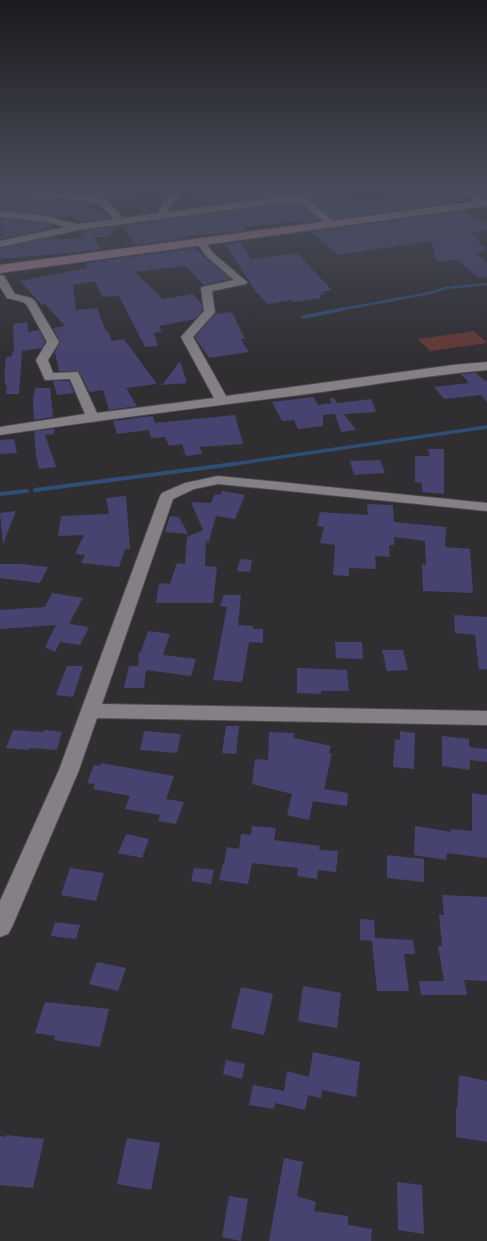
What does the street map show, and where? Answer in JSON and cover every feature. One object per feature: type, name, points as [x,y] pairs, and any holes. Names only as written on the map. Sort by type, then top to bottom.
[{"type":"street","points":[[0,269],[164,247]]},
{"type":"street","points":[[204,247],[210,255],[242,282],[206,289],[210,312],[187,337],[222,400]]},
{"type":"street","points":[[0,278],[11,296],[27,300],[32,303],[53,342],[42,360],[49,377],[74,375],[93,417]]},
{"type":"street","points":[[0,431],[93,417],[453,369],[487,366]]},
{"type":"street","points":[[0,927],[69,770],[167,496],[190,486],[218,480],[487,507]]},
{"type":"street","points":[[90,711],[487,718]]},
{"type":"shaded area","points":[[474,331],[487,343],[430,351],[418,339]]},
{"type":"building","points":[[99,247],[101,250],[1,259],[0,248]]},
{"type":"building","points":[[227,247],[243,247],[251,259],[297,253],[332,290],[322,292],[324,294],[319,295],[321,298],[294,302],[291,300],[268,304],[256,292]]},
{"type":"building","points":[[329,247],[392,247],[338,255]]},
{"type":"building","points":[[433,247],[484,247],[487,251],[475,252],[487,263],[487,277],[479,278],[457,260],[436,262]]},
{"type":"building","points":[[194,248],[231,279],[204,285],[185,266],[135,272],[163,299],[193,294],[202,305],[202,311],[195,319],[159,326],[162,332],[154,333],[158,346],[145,347],[119,296],[102,297],[95,281],[73,285],[76,310],[97,308],[106,331],[108,331],[112,341],[124,339],[157,384],[126,388],[137,406],[109,410],[103,390],[89,391],[79,371],[59,371],[55,352],[60,341],[53,328],[65,326],[45,304],[42,305],[20,281],[87,268],[86,263]]},
{"type":"building","points":[[232,312],[245,339],[241,339],[249,352],[209,358],[195,337],[215,314]]},
{"type":"building","points":[[27,322],[28,332],[39,330],[45,342],[42,348],[22,351],[19,394],[6,394],[7,385],[5,385],[5,377],[4,378],[6,357],[12,356],[14,350],[13,324]]},
{"type":"building","points":[[180,361],[187,383],[162,385]]},
{"type":"building","points":[[476,373],[487,381],[487,402],[481,395],[444,399],[434,387],[469,383],[461,374]]},
{"type":"building","points":[[53,381],[69,381],[74,393],[57,395]]},
{"type":"building","points":[[35,388],[50,388],[53,417],[34,420],[33,400]]},
{"type":"building","points":[[313,397],[318,405],[332,403],[330,399],[333,397],[337,403],[371,399],[376,412],[344,414],[356,430],[341,432],[335,414],[323,415],[323,426],[298,429],[294,420],[282,421],[272,402]]},
{"type":"building","points":[[235,415],[243,444],[200,447],[202,454],[186,456],[182,444],[169,446],[165,437],[151,438],[149,430],[117,434],[113,421],[153,416],[155,423]]},
{"type":"building","points":[[54,429],[54,434],[45,435],[56,467],[39,469],[34,431]]},
{"type":"building","points":[[14,439],[17,453],[0,454],[0,440]]},
{"type":"building","points":[[428,449],[444,449],[444,494],[422,492],[422,483],[415,482],[415,456],[430,456]]},
{"type":"building","points":[[380,460],[385,473],[354,475],[350,461]]},
{"type":"building","points":[[222,491],[245,495],[235,519],[216,516],[208,544],[206,539],[205,566],[217,567],[213,603],[156,603],[159,583],[170,584],[177,563],[185,564],[187,537],[203,530],[191,502],[211,503],[215,494],[220,495]]},
{"type":"building","points":[[126,496],[130,549],[125,549],[119,567],[81,563],[85,555],[75,554],[84,535],[58,536],[61,516],[109,514],[106,498]]},
{"type":"building","points":[[367,504],[393,505],[394,522],[446,527],[445,547],[470,549],[473,593],[423,591],[422,564],[426,565],[425,541],[394,537],[394,545],[389,545],[390,557],[375,556],[376,569],[349,568],[349,576],[333,575],[335,545],[320,543],[324,527],[317,526],[320,512],[368,515]]},
{"type":"building","points":[[16,511],[3,544],[0,513]]},
{"type":"building","points":[[170,516],[179,517],[188,534],[165,532]]},
{"type":"building","points":[[240,559],[252,560],[250,572],[237,571]]},
{"type":"building","points":[[0,564],[22,564],[48,567],[40,583],[0,578]]},
{"type":"building","points":[[52,593],[83,598],[69,624],[89,627],[80,645],[60,642],[55,652],[45,647],[56,625],[0,629],[0,610],[45,607]]},
{"type":"building","points":[[224,595],[241,595],[238,625],[253,626],[253,629],[263,629],[263,643],[249,642],[242,682],[213,680],[227,607],[220,606]]},
{"type":"building","points":[[454,615],[487,617],[487,669],[479,670],[475,635],[455,633]]},
{"type":"building","points":[[148,631],[170,634],[163,655],[196,659],[191,676],[146,670],[144,688],[124,688],[129,666],[138,666],[139,652],[141,652]]},
{"type":"building","points":[[335,642],[362,642],[363,659],[336,658]]},
{"type":"building","points":[[382,650],[403,650],[408,670],[387,671]]},
{"type":"building","points":[[67,666],[83,666],[73,697],[56,695]]},
{"type":"building","points":[[297,668],[347,670],[349,691],[321,691],[321,694],[297,693]]},
{"type":"building","points":[[226,726],[239,726],[236,754],[222,753]]},
{"type":"building","points":[[13,730],[43,732],[44,730],[62,732],[57,750],[30,748],[29,750],[6,748]]},
{"type":"building","points":[[144,731],[181,734],[177,753],[140,750]]},
{"type":"building","points":[[400,731],[415,733],[414,769],[393,767],[395,739],[400,740]]},
{"type":"building","points":[[269,732],[294,733],[294,738],[331,746],[329,753],[332,754],[324,789],[348,793],[347,806],[313,801],[309,820],[287,815],[292,794],[252,784],[255,759],[268,760]]},
{"type":"building","points":[[442,736],[469,739],[469,747],[487,749],[487,762],[470,760],[470,770],[442,766]]},
{"type":"building","points":[[101,763],[174,776],[166,799],[184,802],[176,824],[158,821],[160,815],[125,809],[130,796],[93,789],[95,784],[87,783],[94,765],[100,766]]},
{"type":"building","points":[[472,793],[487,795],[487,858],[447,853],[446,860],[414,855],[415,826],[451,832],[451,829],[472,831]]},
{"type":"building","points":[[252,826],[276,828],[274,840],[320,846],[319,850],[338,851],[336,872],[318,870],[317,879],[297,876],[298,868],[252,863],[248,884],[219,880],[227,847],[239,849],[241,834],[251,835]]},
{"type":"building","points":[[126,834],[149,839],[142,858],[118,853]]},
{"type":"building","points":[[387,855],[424,859],[424,882],[387,878]]},
{"type":"building","points":[[70,868],[104,873],[96,901],[61,895]]},
{"type":"building","points":[[194,868],[214,870],[211,884],[191,881]]},
{"type":"building","points":[[442,895],[487,897],[487,981],[464,980],[467,995],[421,995],[419,981],[444,981],[438,946],[442,946],[439,915],[444,915]]},
{"type":"building","points":[[360,919],[374,920],[375,938],[413,940],[415,954],[404,954],[409,991],[377,991],[372,941],[360,940]]},
{"type":"building","points":[[55,922],[80,925],[76,939],[51,936]]},
{"type":"building","points":[[97,962],[126,968],[118,991],[89,984]]},
{"type":"building","points":[[303,986],[341,993],[337,1028],[298,1021]]},
{"type":"building","points":[[241,987],[273,994],[264,1035],[231,1028]]},
{"type":"building","points":[[45,1002],[109,1009],[100,1047],[54,1040],[55,1036],[35,1033]]},
{"type":"building","points":[[313,1052],[360,1062],[356,1097],[322,1090],[321,1098],[308,1095],[305,1110],[275,1103],[274,1109],[249,1105],[253,1085],[284,1091],[287,1071],[309,1077]]},
{"type":"building","points":[[226,1060],[245,1064],[242,1079],[223,1074]]},
{"type":"building","points":[[459,1075],[487,1081],[487,1142],[456,1137],[456,1109]]},
{"type":"building","points":[[6,1135],[44,1139],[33,1188],[0,1185],[0,1136],[6,1137]]},
{"type":"building","points":[[127,1138],[160,1143],[151,1190],[117,1184]]},
{"type":"building","points":[[284,1158],[303,1162],[297,1196],[316,1202],[314,1211],[348,1216],[348,1225],[372,1229],[371,1241],[269,1241]]},
{"type":"building","points":[[397,1182],[422,1185],[424,1234],[398,1230]]},
{"type":"building","points":[[229,1196],[248,1199],[241,1241],[222,1237]]},
{"type":"waterway","points":[[338,310],[430,293],[446,288],[487,284]]},
{"type":"waterway","points":[[303,317],[344,309]]},
{"type":"waterway","points":[[233,464],[487,427]]},
{"type":"waterway","points":[[35,490],[233,464]]},
{"type":"waterway","points":[[227,465],[233,464]]},
{"type":"waterway","points":[[0,494],[27,491]]}]
